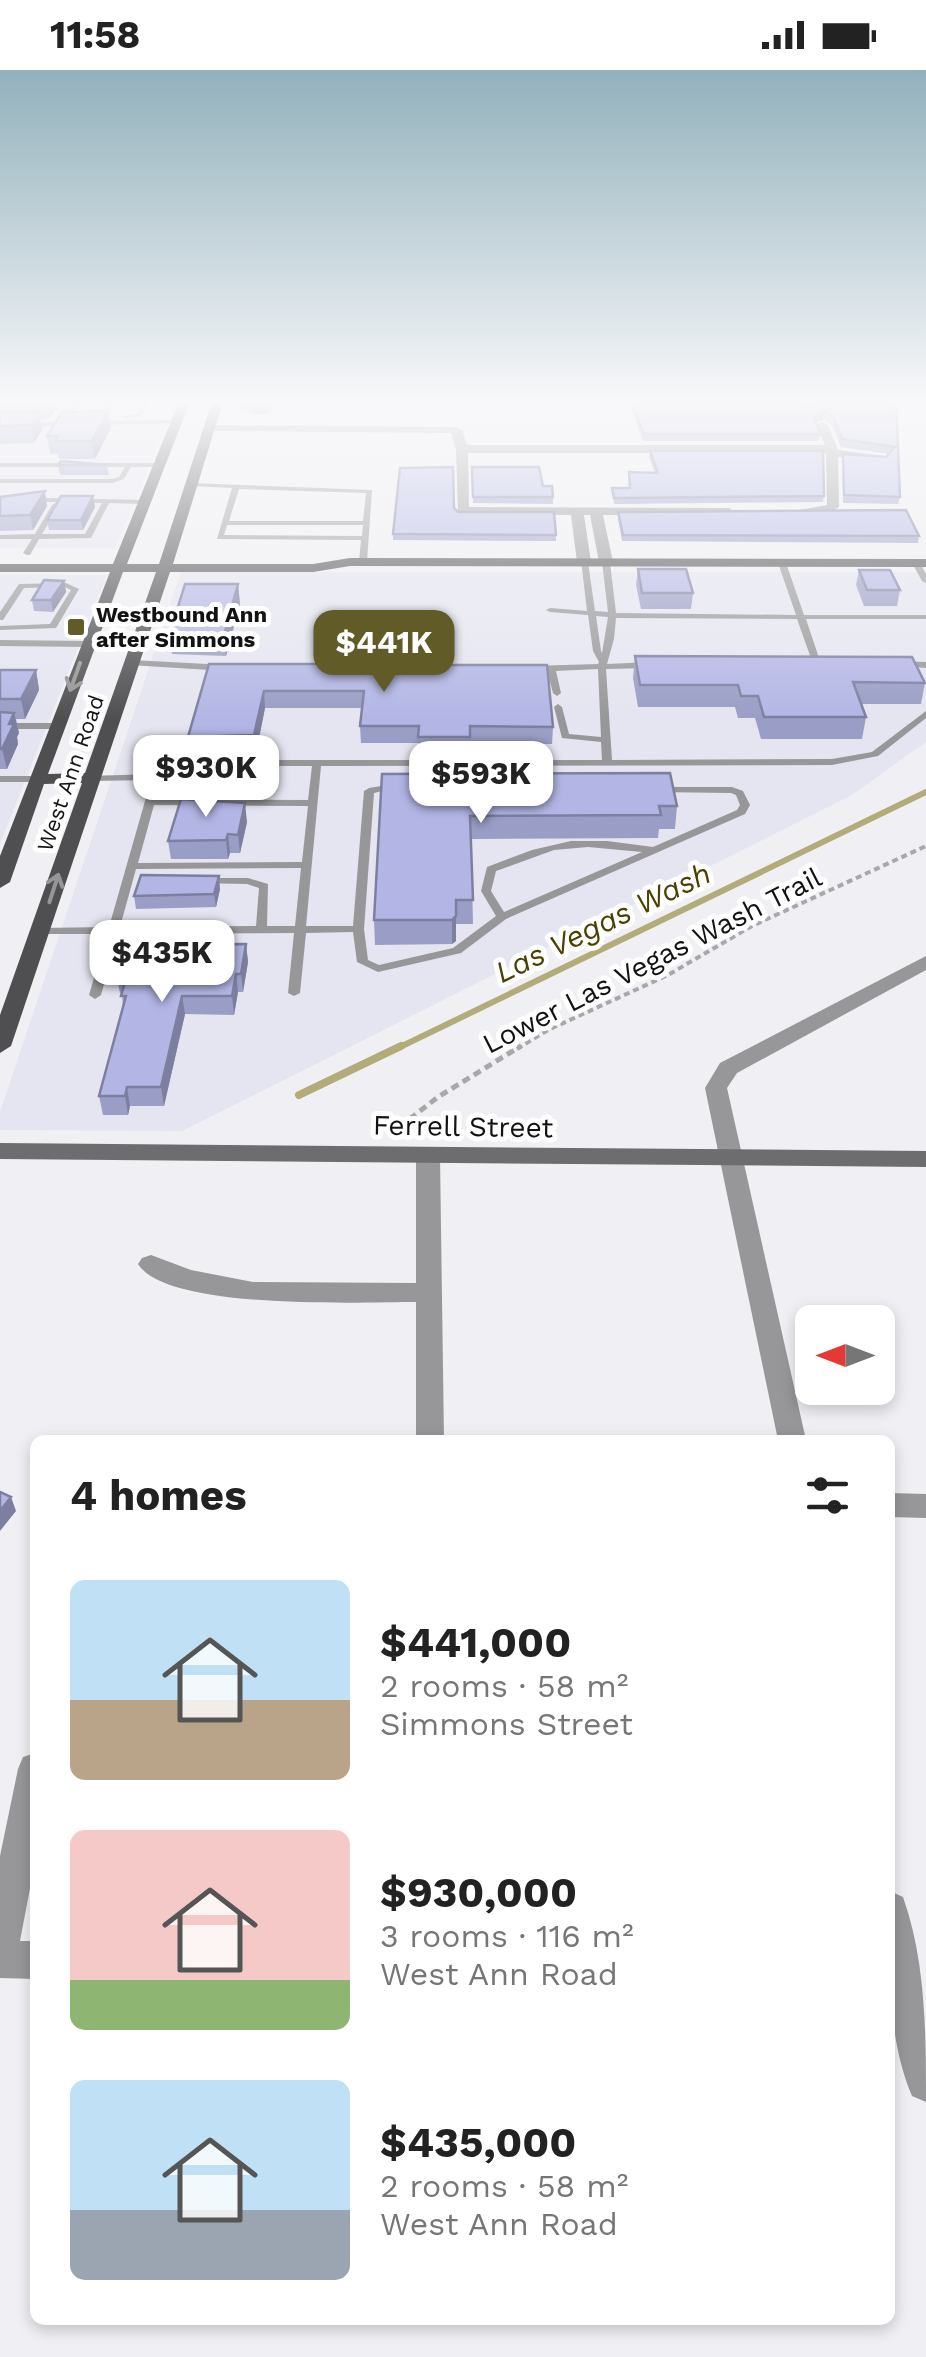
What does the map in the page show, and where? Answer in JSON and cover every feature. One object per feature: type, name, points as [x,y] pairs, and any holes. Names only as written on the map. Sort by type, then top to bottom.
[{"type":"main road","name":"West Ann Road","points":[[1,877],[142,506]]},
{"type":"main road","name":"West Ann Road","points":[[0,1046],[186,506]]},
{"type":"main road","points":[[0,553],[120,561]]},
{"type":"main road","points":[[0,568],[120,561],[313,568],[357,562],[921,562]]},
{"type":"main road","points":[[40,779],[90,778]]},
{"type":"street","points":[[463,506],[463,511],[746,512]]},
{"type":"street","points":[[829,511],[833,506]]},
{"type":"street","points":[[578,511],[584,562]]},
{"type":"street","points":[[596,512],[606,562]]},
{"type":"street","points":[[782,512],[849,513]]},
{"type":"street","points":[[791,1435],[716,1088],[728,1068],[926,962]]},
{"type":"street","name":"Ferrell Street","points":[[0,1150],[926,1159]]},
{"type":"street","points":[[428,1156],[430,1435]]},
{"type":"street","points":[[151,1264],[206,1286],[240,1292],[430,1292]]},
{"type":"street","points":[[895,1506],[926,1506]]},
{"type":"street","points":[[0,1949],[30,1795]]},
{"type":"street","points":[[895,1934],[926,2082]]},
{"type":"street","points":[[0,1960],[30,1960]]},
{"type":"lane","points":[[27,553],[56,506]]},
{"type":"lane","points":[[0,537],[88,536],[104,506]]},
{"type":"lane","points":[[230,506],[220,538],[245,529],[340,530],[365,538]]},
{"type":"lane","points":[[357,562],[369,506]]},
{"type":"lane","points":[[225,523],[263,530],[340,530],[367,523]]},
{"type":"lane","points":[[584,562],[602,663],[607,762]]},
{"type":"lane","points":[[602,663],[610,652],[614,615],[606,562]]},
{"type":"lane","points":[[782,562],[817,664]]},
{"type":"lane","points":[[921,562],[926,582]]},
{"type":"lane","points":[[0,618],[17,589],[30,584],[75,588],[53,626],[0,628]]},
{"type":"lane","points":[[550,610],[614,615],[926,617]]},
{"type":"lane","points":[[0,644],[88,644]]},
{"type":"lane","points":[[520,668],[602,663],[668,665]]},
{"type":"lane","points":[[132,664],[240,668]]},
{"type":"lane","points":[[800,664],[833,664]]},
{"type":"lane","points":[[879,664],[926,665]]},
{"type":"lane","points":[[551,668],[557,694]]},
{"type":"lane","points":[[558,707],[566,736],[606,740]]},
{"type":"lane","points":[[90,778],[157,777],[231,764],[832,762],[875,754],[926,714]]},
{"type":"lane","points":[[0,726],[58,726]]},
{"type":"lane","points":[[294,992],[317,763]]},
{"type":"lane","points":[[95,996],[157,777]]},
{"type":"lane","points":[[0,779],[40,779]]},
{"type":"lane","points":[[408,786],[369,790],[358,929],[363,962],[378,968],[457,951],[502,916],[741,812],[743,798],[732,790],[636,788]]},
{"type":"lane","points":[[150,802],[313,803]]},
{"type":"lane","points":[[502,916],[486,890],[491,869],[546,846],[592,842],[655,850]]},
{"type":"lane","points":[[130,866],[307,864]]},
{"type":"lane","points":[[126,881],[143,881]]},
{"type":"lane","points":[[178,881],[248,881],[264,886],[261,930]]},
{"type":"lane","points":[[39,931],[358,929]]},
{"type":"path","name":"Lower Las Vegas Wash Trail","points":[[387,1137],[438,1097],[548,1030],[668,975],[752,926],[926,846]]},
{"type":"shaded area","points":[[0,506],[133,506],[115,548],[0,548]]},
{"type":"shaded area","points":[[181,572],[926,572],[926,742],[852,795],[182,1131],[0,1130],[0,1112]]},
{"type":"shaded area","points":[[0,574],[107,575],[0,844]]},
{"type":"building","points":[[0,506],[36,506],[30,515],[0,516]]},
{"type":"building","points":[[55,506],[88,506],[81,520],[47,520]]},
{"type":"building","points":[[396,506],[454,506],[458,512],[554,512],[556,535],[393,534]]},
{"type":"building","points":[[906,510],[919,536],[623,535],[618,512]]},
{"type":"building","points":[[638,569],[686,569],[693,593],[642,593]]},
{"type":"building","points":[[859,570],[890,570],[900,590],[867,590]]},
{"type":"building","points":[[44,580],[64,581],[51,600],[32,600]]},
{"type":"building","points":[[185,584],[238,584],[224,635],[170,633]]},
{"type":"building","points":[[635,656],[912,657],[925,683],[853,682],[866,717],[764,717],[758,696],[741,696],[738,685],[640,685]]},
{"type":"building","points":[[385,660],[443,660],[443,665],[547,665],[553,727],[470,726],[470,737],[418,737],[419,726],[360,726],[364,691],[264,691],[254,735],[188,737],[209,664],[385,664]]},
{"type":"building","points":[[0,670],[36,670],[21,699],[0,699]]},
{"type":"building","points":[[0,712],[14,713],[9,724],[14,724],[2,749],[0,749]]},
{"type":"building","points":[[670,773],[677,806],[659,806],[661,815],[470,816],[473,900],[456,900],[456,916],[452,920],[374,920],[382,774]]},
{"type":"building","points":[[181,799],[245,803],[238,835],[228,834],[226,840],[168,841]]},
{"type":"building","points":[[141,875],[219,876],[214,894],[134,896]]},
{"type":"building","points":[[246,944],[232,996],[182,996],[161,1087],[127,1087],[125,1096],[99,1096],[126,996],[121,996],[127,975],[116,975],[125,945]]},
{"type":"building","points":[[0,1492],[11,1497],[0,1511]]},
{"type":"waterway","name":"Las Vegas Wash","points":[[396,1049],[926,792]]},
{"type":"waterway","name":"Las Vegas Wash","points":[[299,1095],[401,1046]]},
{"type":"place","name":"Westbound Ann after Simmons","points":[[76,627]]}]
